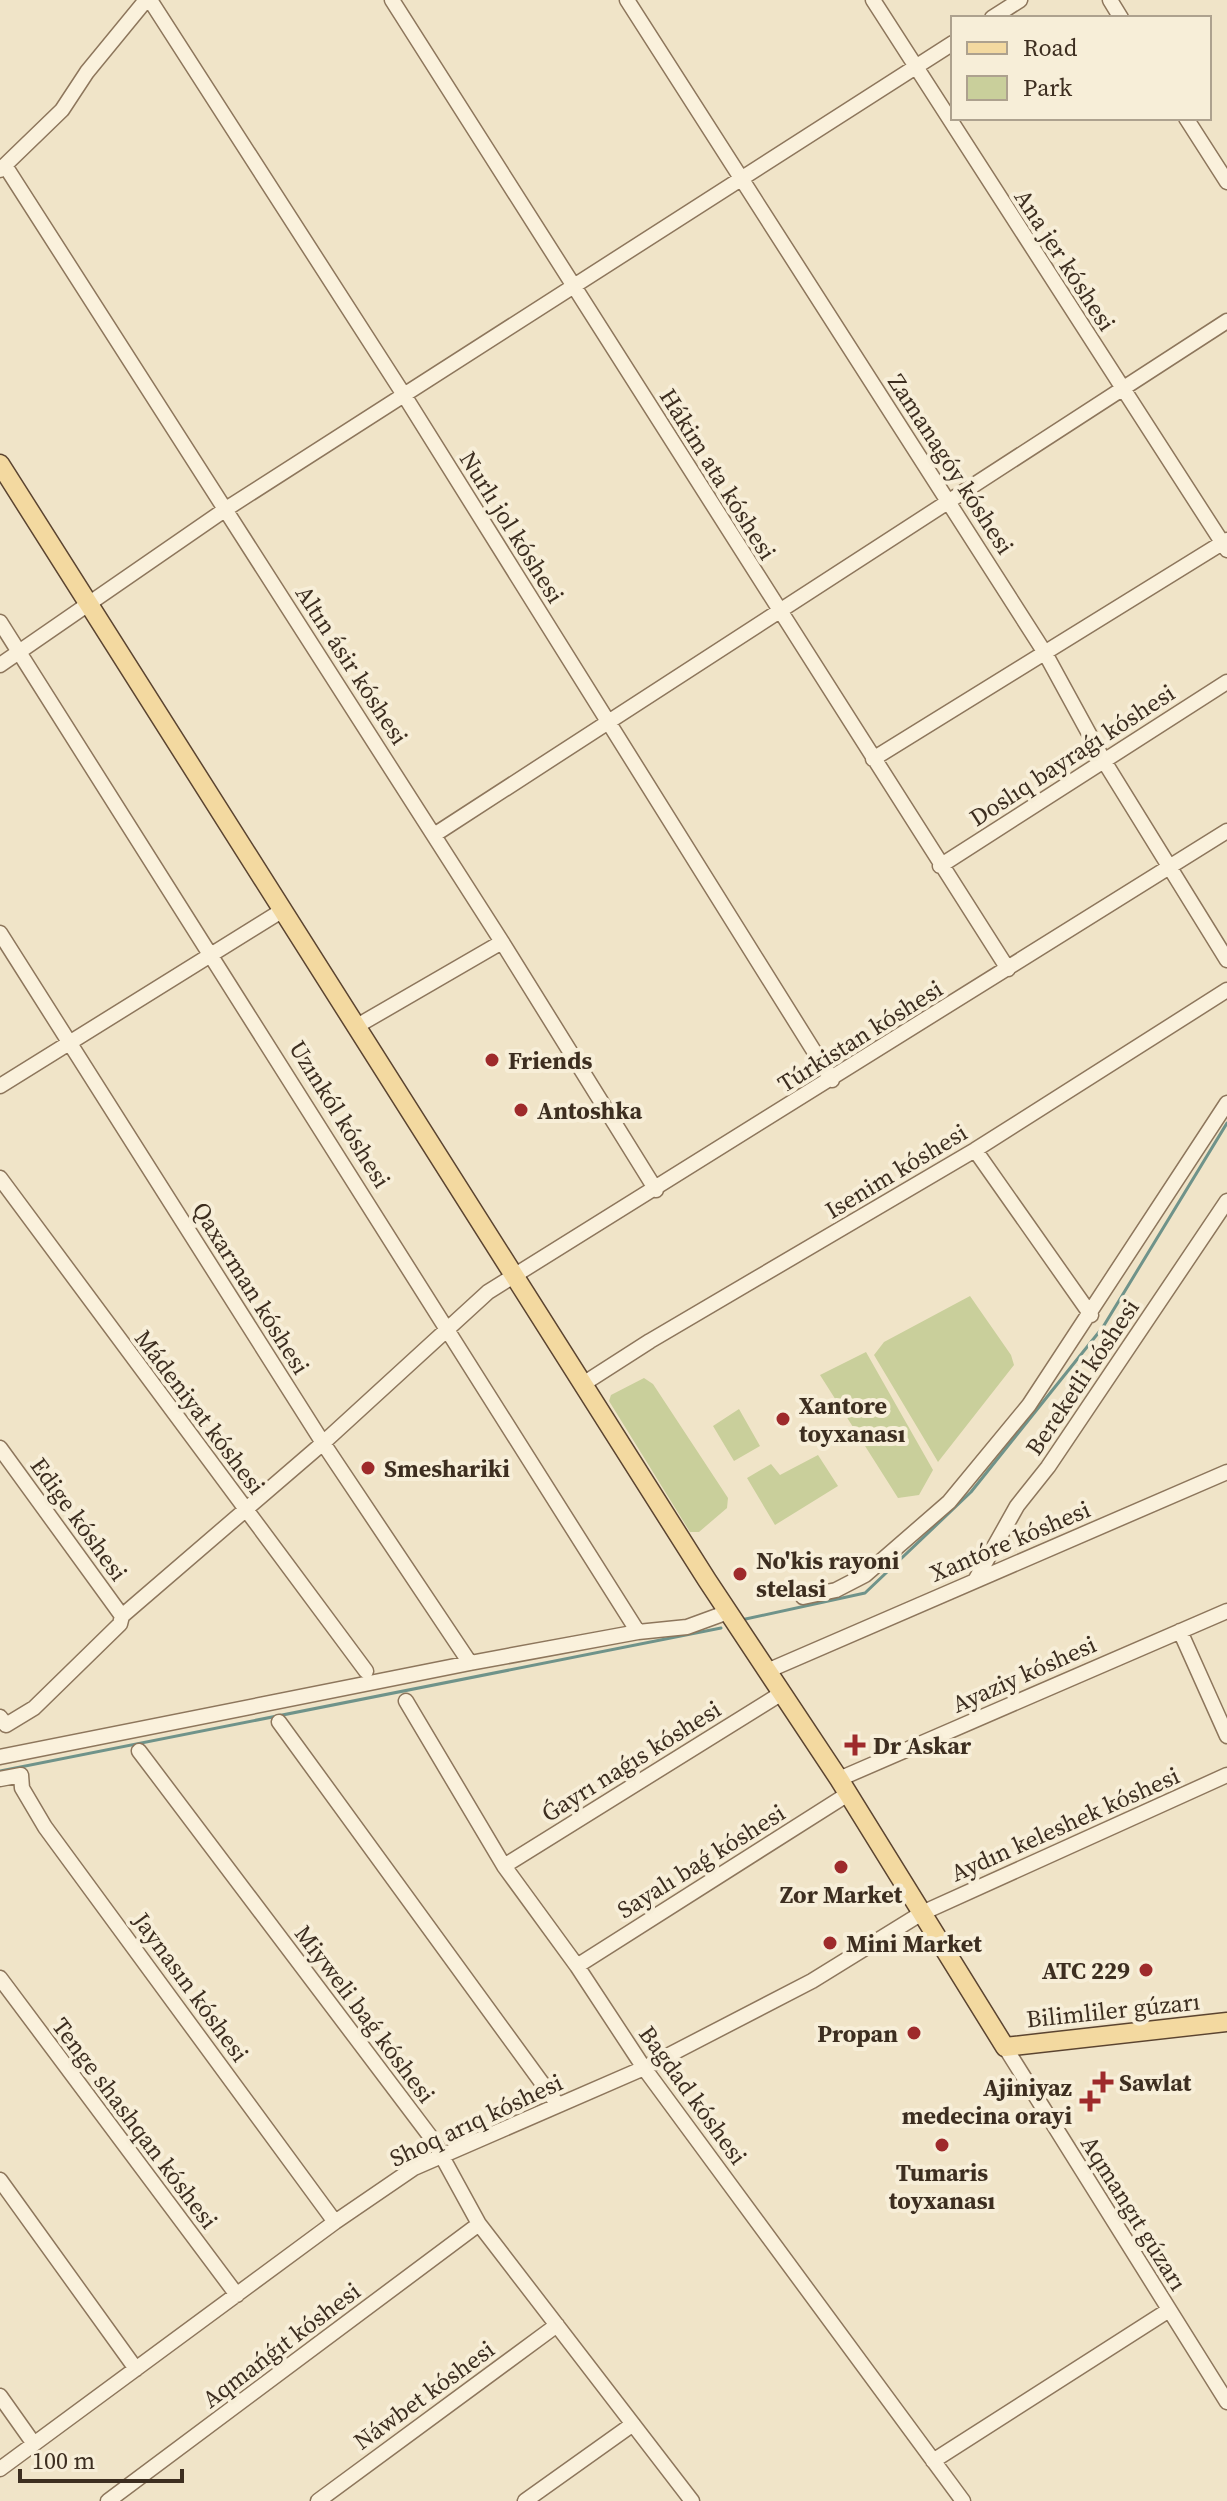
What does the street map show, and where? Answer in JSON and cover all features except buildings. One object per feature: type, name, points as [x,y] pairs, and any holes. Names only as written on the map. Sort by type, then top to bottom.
[{"type":"main road","points":[[0,464],[728,1612],[843,1787],[1005,2047]]},
{"type":"main road","name":"Bilimliler gúzarı","points":[[1005,2047],[1227,2022]]},
{"type":"street","points":[[3,168],[62,110],[87,72],[148,0]]},
{"type":"street","name":"Nurlı jol kóshesi","points":[[148,0],[404,395],[832,1080]]},
{"type":"street","name":"Hákim ata kóshesi","points":[[392,0],[1008,969]]},
{"type":"street","name":"Zamanagóy kóshesi","points":[[627,0],[1045,653],[1104,761],[1227,960]]},
{"type":"street","name":"Ana jer kóshesi","points":[[873,0],[1123,391],[1226,544],[873,759]]},
{"type":"street","points":[[995,16],[1020,0]]},
{"type":"street","points":[[0,665],[226,509],[951,44]]},
{"type":"street","points":[[1187,120],[1227,182]]},
{"type":"street","name":"Altın ásir kóshesi","points":[[3,168],[226,509],[656,1190]]},
{"type":"street","points":[[434,835],[1227,321]]},
{"type":"street","name":"Uzınkól kóshesi","points":[[0,622],[449,1328],[638,1632]]},
{"type":"street","name":"Doslıq bayraǵı kóshesi","points":[[940,866],[1227,682]]},
{"type":"street","name":"Túrkistan kóshesi","points":[[0,1717],[6,1725],[34,1708],[120,1624],[122,1616],[323,1443],[488,1292],[1227,831]]},
{"type":"street","points":[[0,1086],[283,910]]},
{"type":"street","name":"Qaxarman kóshesi","points":[[0,933],[323,1443],[470,1663]]},
{"type":"street","points":[[357,1026],[502,942]]},
{"type":"street","name":"Isenim kóshesi","points":[[583,1384],[650,1341],[975,1150],[1227,990]]},
{"type":"street","points":[[803,1597],[836,1590],[865,1575],[949,1502],[1029,1405],[1091,1315],[1227,1103]]},
{"type":"street","points":[[975,1150],[1091,1315]]},
{"type":"street","name":"Mádeniyat kóshesi","points":[[0,1178],[366,1671]]},
{"type":"street","name":"Bereketli kóshesi","points":[[976,1579],[1017,1506],[1048,1467],[1227,1201]]},
{"type":"street","name":"Edige kóshesi","points":[[0,1448],[122,1616]]},
{"type":"street","name":"Xantóre kóshesi","points":[[767,1671],[1227,1472]]},
{"type":"street","name":"Ayaziy kóshesi","points":[[843,1787],[1227,1611]]},
{"type":"street","points":[[0,1757],[470,1663],[638,1632],[687,1627],[728,1612]]},
{"type":"street","points":[[1180,1631],[1227,1736]]},
{"type":"street","name":"Ǵayrı naǵıs kóshesi","points":[[504,1866],[782,1693]]},
{"type":"street","name":"Bagdad kóshesi","points":[[406,1701],[504,1866],[577,1966],[644,2068],[963,2501]]},
{"type":"street","points":[[279,1722],[558,2105]]},
{"type":"street","name":"Miyweli baǵ kóshesi","points":[[139,1751],[443,2157],[479,2224],[692,2501]]},
{"type":"street","name":"Jaynasın kóshesi","points":[[0,1779],[21,1775],[22,1788],[45,1827],[335,2222]]},
{"type":"street","name":"Aydın keleshek kóshesi","points":[[922,1913],[1227,1775]]},
{"type":"street","name":"Sayalı baǵ kóshesi","points":[[577,1966],[843,1787]]},
{"type":"street","name":"Shoq arıq kóshesi","points":[[0,2469],[335,2222],[414,2168],[644,2068],[812,1981],[922,1913]]},
{"type":"street","name":"Tenge shashqan kóshesi","points":[[0,1978],[237,2295]]},
{"type":"street","name":"Aqmangıt gúzarı","points":[[1005,2047],[1227,2402]]},
{"type":"street","points":[[0,2180],[136,2369]]},
{"type":"street","name":"Aqmańǵıt kóshesi","points":[[108,2501],[479,2224]]},
{"type":"street","points":[[933,2461],[1169,2310]]},
{"type":"street","name":"Náwbet kóshesi","points":[[318,2501],[557,2325]]},
{"type":"street","points":[[0,2396],[34,2444]]},
{"type":"street","points":[[525,2501],[633,2424]]},
{"type":"green space","points":[[970,1296],[1011,1355],[1014,1365],[938,1462],[874,1355],[884,1342]]},
{"type":"green space","points":[[866,1352],[933,1470],[919,1495],[898,1498],[820,1375]]},
{"type":"green space","points":[[644,1378],[653,1384],[728,1498],[727,1508],[699,1532],[690,1532],[609,1401],[611,1395]]},
{"type":"green space","points":[[739,1409],[760,1446],[734,1461],[713,1426]]},
{"type":"green space","points":[[818,1455],[838,1486],[775,1525],[747,1478],[771,1464],[780,1475]]},
{"type":"waterway","points":[[741,1620],[865,1593],[971,1492],[1103,1327],[1227,1123]]},
{"type":"waterway","points":[[0,1771],[721,1628]]},
{"type":"place","name":"Friends","points":[[492,1060]]},
{"type":"place","name":"Antoshka","points":[[521,1110]]},
{"type":"place","name":"Xantore toyxanası","points":[[783,1419]]},
{"type":"place","name":"Smeshariki","points":[[368,1468]]},
{"type":"place","name":"No'kis rayoni stelasi","points":[[740,1574]]},
{"type":"place","name":"Dr Askar","points":[[855,1745]]},
{"type":"place","name":"Zor Market","points":[[841,1867]]},
{"type":"place","name":"Mini Market","points":[[830,1943]]},
{"type":"place","name":"АТС 229","points":[[1146,1970]]},
{"type":"place","name":"Propan","points":[[914,2033]]},
{"type":"place","name":"Sawlat","points":[[1103,2082]]},
{"type":"place","name":"Ajiniyaz medecina orayi","points":[[1090,2101]]},
{"type":"place","name":"Tumaris toyxanası","points":[[942,2145]]}]
